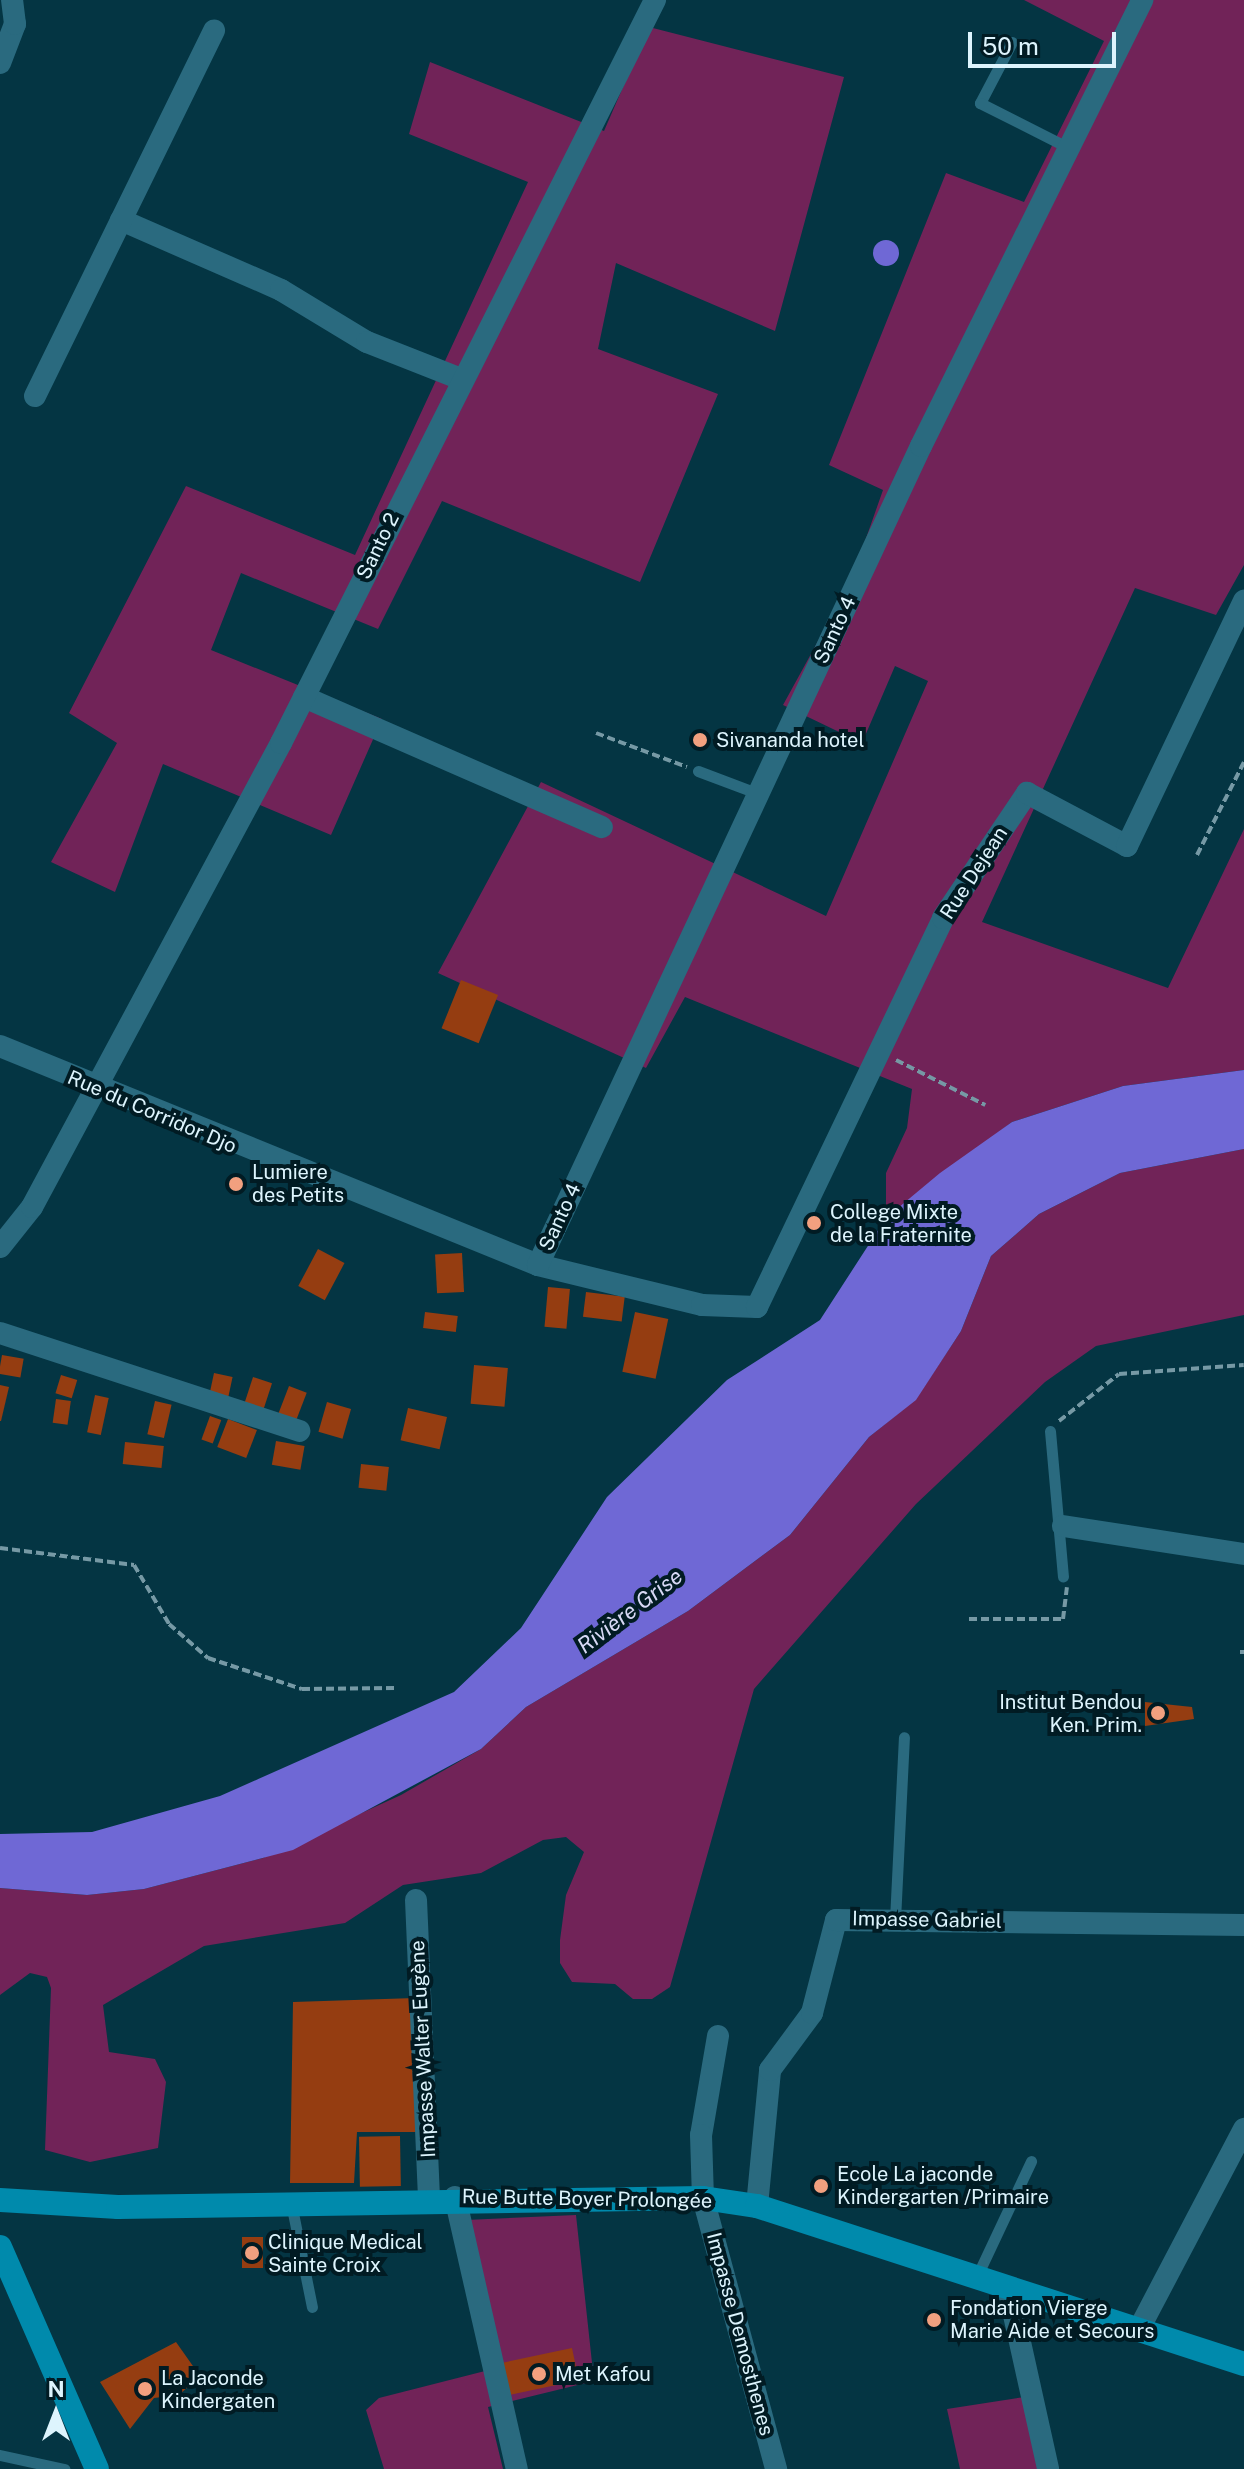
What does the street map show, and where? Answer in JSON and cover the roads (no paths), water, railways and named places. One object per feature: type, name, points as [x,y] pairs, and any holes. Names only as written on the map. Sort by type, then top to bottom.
[{"type":"street","points":[[0,63],[15,24],[12,0]]},
{"type":"street","name":"Santo 2","points":[[0,1247],[32,1207],[304,697],[461,379],[655,0]]},
{"type":"street","name":"Santo 4","points":[[538,1265],[759,794],[1142,0]]},
{"type":"street","points":[[35,396],[214,31]]},
{"type":"street","points":[[121,220],[281,290],[367,342],[461,379]]},
{"type":"street","name":"Rue Dejean","points":[[764,1304],[876,1050],[943,918],[1027,793],[1127,846],[1244,601]]},
{"type":"street","points":[[304,697],[602,827]]},
{"type":"street","name":"Rue du Corridor Djo","points":[[0,1046],[95,1090],[538,1265],[702,1305],[764,1304]]},
{"type":"street","points":[[0,1333],[299,1431]]},
{"type":"street","points":[[1063,1526],[1244,1554]]},
{"type":"street","name":"Impasse Walter Eugène","points":[[416,1900],[429,2199]]},
{"type":"street","name":"Impasse Gabriel","points":[[757,2206],[770,2070],[812,2013],[830,1928],[843,1918],[1244,1925]]},
{"type":"street","name":"Impasse Demosthenes","points":[[718,2036],[701,2135],[703,2198],[776,2469]]},
{"type":"street","points":[[1139,2329],[1244,2129]]},
{"type":"street","points":[[455,2197],[517,2469]]},
{"type":"street","name":"Rue Butte Boyer Prolongée","points":[[0,2200],[118,2207],[455,2197],[703,2198],[757,2206],[1244,2364]]},
{"type":"street","points":[[0,2247],[90,2467]]},
{"type":"street","points":[[1008,2288],[1048,2469]]},
{"type":"lane","points":[[1012,42],[980,103],[1069,148]]},
{"type":"lane","points":[[698,771],[759,794]]},
{"type":"lane","points":[[1050,1431],[1063,1526],[1063,1576]]},
{"type":"lane","points":[[895,1920],[904,1737]]},
{"type":"lane","points":[[977,2276],[1031,2161]]},
{"type":"lane","points":[[291,2203],[312,2307]]},
{"type":"lane","points":[[0,2455],[28,2468],[64,2469]]},
{"type":"water","points":[[886,240],[896,243],[899,253],[896,263],[886,266],[876,263],[873,253],[876,243]]},
{"type":"water","name":"Rivière Grise","points":[[1244,1070],[1244,1149],[1120,1173],[1039,1214],[991,1256],[961,1331],[916,1400],[869,1437],[790,1535],[688,1611],[526,1707],[481,1749],[293,1850],[144,1889],[87,1895],[0,1888],[0,1834],[92,1832],[220,1796],[454,1692],[521,1628],[607,1497],[727,1380],[820,1320],[886,1218],[940,1173],[1012,1122],[1123,1086]]},
{"type":"place","name":"Sivananda hotel","points":[[700,740]]},
{"type":"place","name":"Lumiere des Petits","points":[[236,1184]]},
{"type":"place","name":"College Mixte de la Fraternite","points":[[814,1223]]},
{"type":"place","name":"Institut Bendou Ken. Prim.","points":[[1158,1713]]},
{"type":"place","name":"Ecole La jaconde Kindergarten /Primaire","points":[[821,2186]]},
{"type":"place","name":"Clinique Medical Sainte Croix","points":[[252,2253]]},
{"type":"place","name":"Fondation Vierge Marie Aide et Secours","points":[[934,2320]]},
{"type":"place","name":"Met Kafou","points":[[539,2374]]},
{"type":"place","name":"La Jaconde Kindergaten","points":[[145,2389]]}]
